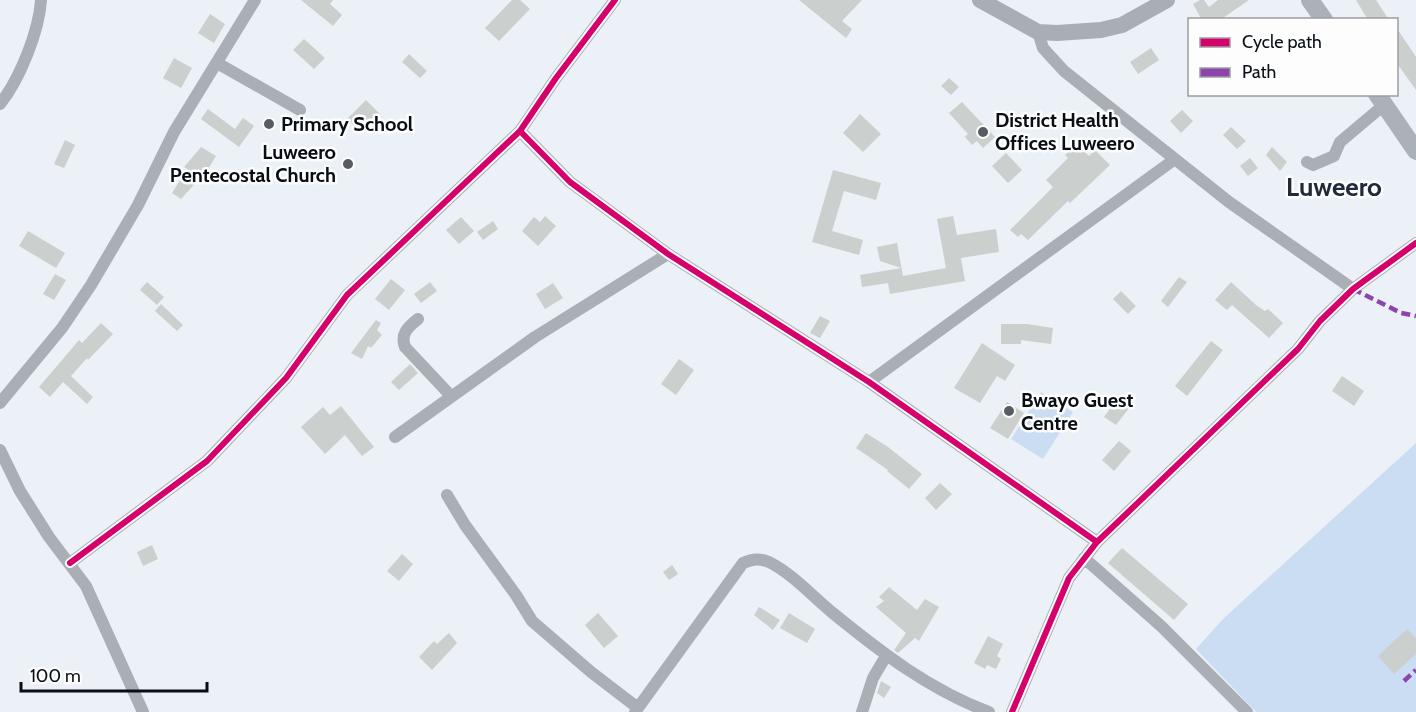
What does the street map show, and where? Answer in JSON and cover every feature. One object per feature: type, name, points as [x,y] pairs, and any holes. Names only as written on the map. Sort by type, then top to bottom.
[{"type":"main road","points":[[980,0],[1038,32],[1078,33],[1122,25],[1167,0]]},
{"type":"main road","points":[[1310,0],[1323,18]]},
{"type":"main road","points":[[1381,100],[1416,151]]},
{"type":"street","points":[[0,104],[26,58],[39,20],[41,0]]},
{"type":"street","points":[[0,403],[62,328],[91,285],[138,205],[174,132],[255,0]]},
{"type":"street","points":[[70,563],[207,461],[286,378],[346,295],[520,130],[615,0]]},
{"type":"street","points":[[1038,32],[1043,48],[1064,71],[1229,202],[1353,289]]},
{"type":"street","points":[[217,63],[300,110]]},
{"type":"street","points":[[1307,162],[1313,165],[1334,156],[1340,142],[1381,100]]},
{"type":"street","points":[[520,130],[570,182],[668,254],[869,382],[1097,542]]},
{"type":"street","points":[[869,382],[1175,159]]},
{"type":"street","points":[[1012,712],[1069,578],[1097,542],[1298,349],[1320,321],[1353,289],[1416,243]]},
{"type":"street","points":[[395,437],[535,337],[668,254]]},
{"type":"street","points":[[418,319],[406,329],[402,340],[451,396]]},
{"type":"street","points":[[0,450],[26,501],[49,537],[86,586],[143,712]]},
{"type":"street","points":[[447,495],[465,525],[532,621],[636,710],[743,563],[759,559],[781,569],[886,656],[928,684],[989,712]]},
{"type":"street","points":[[1084,558],[1161,626],[1247,712]]},
{"type":"street","points":[[862,712],[870,684],[886,656]]},
{"type":"shaded area","points":[[1041,392],[1073,412],[1043,459],[1011,439]]},
{"type":"shaded area","points":[[1416,443],[1416,712],[1256,712],[1196,649],[1223,619]]},
{"type":"building","points":[[301,0],[333,0],[330,4],[342,15],[333,26]]},
{"type":"building","points":[[512,0],[520,0],[530,9],[499,41],[485,28]]},
{"type":"building","points":[[799,0],[862,0],[842,21],[852,29],[846,38]]},
{"type":"building","points":[[1204,0],[1209,7],[1218,0],[1249,0],[1223,18],[1201,18],[1193,4]]},
{"type":"building","points":[[1356,0],[1376,0],[1388,18],[1367,18]]},
{"type":"building","points":[[210,14],[225,24],[214,43],[198,33]]},
{"type":"building","points":[[1398,30],[1416,57],[1416,90],[1398,65]]},
{"type":"building","points":[[304,39],[325,58],[314,69],[293,50]]},
{"type":"building","points":[[1151,48],[1159,60],[1138,74],[1130,62]]},
{"type":"building","points":[[409,54],[427,71],[420,78],[402,62]]},
{"type":"building","points":[[174,58],[192,68],[181,88],[163,78]]},
{"type":"building","points":[[949,78],[959,87],[951,95],[941,86]]},
{"type":"building","points":[[366,100],[380,114],[361,133],[347,119]]},
{"type":"building","points":[[962,102],[995,137],[983,148],[977,141],[972,145],[965,137],[968,134],[949,113]]},
{"type":"building","points":[[208,109],[235,129],[243,118],[254,126],[239,147],[201,119]]},
{"type":"building","points":[[1182,110],[1193,121],[1181,133],[1170,121]]},
{"type":"building","points":[[860,114],[881,134],[863,152],[843,133]]},
{"type":"building","points":[[1231,127],[1246,141],[1237,149],[1223,135]]},
{"type":"building","points":[[65,140],[75,145],[64,168],[54,164]]},
{"type":"building","points":[[1077,144],[1089,156],[1095,150],[1110,165],[1028,240],[1021,234],[1018,237],[1010,230],[1053,187],[1046,180],[1068,158],[1065,155]]},
{"type":"building","points":[[201,147],[216,156],[202,179],[200,178],[181,199],[172,193],[187,169],[184,167]]},
{"type":"building","points":[[1272,147],[1287,162],[1280,171],[1266,155]]},
{"type":"building","points":[[1006,153],[1022,170],[1008,183],[992,166]]},
{"type":"building","points":[[1250,158],[1258,168],[1248,176],[1240,166]]},
{"type":"building","points":[[833,170],[881,183],[876,200],[844,191],[832,231],[863,240],[859,255],[812,242]]},
{"type":"building","points":[[545,216],[556,226],[538,246],[522,231],[534,217],[540,222]]},
{"type":"building","points":[[953,216],[957,235],[996,229],[999,252],[961,258],[965,281],[890,294],[888,283],[862,287],[860,275],[901,268],[880,261],[877,247],[897,243],[903,276],[946,268],[937,219]]},
{"type":"building","points":[[461,217],[474,231],[459,244],[446,230]]},
{"type":"building","points":[[493,221],[498,229],[483,240],[477,232]]},
{"type":"building","points":[[28,231],[65,253],[56,268],[19,246]]},
{"type":"building","points":[[55,274],[66,280],[54,300],[43,294]]},
{"type":"building","points":[[1179,277],[1187,282],[1168,307],[1161,301]]},
{"type":"building","points":[[391,279],[405,290],[389,310],[375,299]]},
{"type":"building","points":[[147,282],[164,297],[157,305],[140,290]]},
{"type":"building","points":[[430,282],[437,291],[421,303],[414,294]]},
{"type":"building","points":[[1231,282],[1256,305],[1265,311],[1268,309],[1283,323],[1269,338],[1232,305],[1227,310],[1215,300]]},
{"type":"building","points":[[553,283],[563,298],[545,309],[536,294]]},
{"type":"building","points":[[1121,291],[1136,306],[1128,314],[1113,299]]},
{"type":"building","points":[[161,304],[183,325],[177,331],[155,311]]},
{"type":"building","points":[[820,316],[830,321],[820,338],[810,333]]},
{"type":"building","points":[[376,320],[381,323],[377,330],[382,335],[371,348],[368,346],[362,359],[351,353]]},
{"type":"building","points":[[101,323],[113,334],[71,376],[93,397],[87,404],[63,382],[50,397],[39,387],[79,340],[82,343]]},
{"type":"building","points":[[1001,324],[1027,324],[1053,328],[1051,344],[1021,340],[1021,344],[1001,344]]},
{"type":"building","points":[[1211,341],[1223,350],[1187,396],[1175,386]]},
{"type":"building","points":[[982,343],[1015,365],[1005,381],[997,376],[980,403],[954,388]]},
{"type":"building","points":[[679,359],[694,370],[676,395],[661,384]]},
{"type":"building","points":[[410,364],[418,373],[399,390],[391,382]]},
{"type":"building","points":[[1342,376],[1364,391],[1354,406],[1332,391]]},
{"type":"building","points":[[1118,398],[1130,407],[1116,425],[1104,417]]},
{"type":"building","points":[[1007,402],[1024,413],[1008,439],[990,428]]},
{"type":"building","points":[[341,406],[374,447],[362,456],[345,435],[325,454],[301,427],[323,407],[330,415]]},
{"type":"building","points":[[866,433],[922,474],[909,489],[888,470],[856,448]]},
{"type":"building","points":[[1119,441],[1131,451],[1114,471],[1102,460]]},
{"type":"building","points":[[940,483],[952,494],[936,510],[925,498]]},
{"type":"building","points":[[152,545],[158,559],[143,566],[137,552]]},
{"type":"building","points":[[1122,548],[1188,604],[1174,620],[1108,563]]},
{"type":"building","points":[[402,554],[413,564],[399,581],[387,571]]},
{"type":"building","points":[[672,565],[678,574],[669,580],[663,572]]},
{"type":"building","points":[[889,587],[917,610],[925,599],[939,607],[919,641],[915,638],[898,653],[894,650],[906,633],[876,607],[884,601],[879,597]]},
{"type":"building","points":[[759,607],[780,620],[773,630],[754,615]]},
{"type":"building","points":[[598,613],[618,636],[604,648],[585,625]]},
{"type":"building","points":[[789,613],[815,629],[807,643],[780,628]]},
{"type":"building","points":[[1407,629],[1416,638],[1416,654],[1394,674],[1378,656]]},
{"type":"building","points":[[449,633],[457,643],[432,670],[419,657],[434,641],[437,644]]},
{"type":"building","points":[[988,636],[1003,644],[997,656],[1001,659],[996,669],[987,665],[985,669],[974,663]]},
{"type":"building","points":[[881,681],[891,687],[884,698],[877,693]]},
{"type":"marked path","points":[[1353,289],[1401,313],[1416,316]]},
{"type":"marked path","points":[[1404,681],[1416,670]]},
{"type":"cycle path","points":[[70,563],[207,461],[286,378],[347,295],[520,131],[556,78],[615,0]]},
{"type":"cycle path","points":[[520,131],[570,182],[668,254],[869,382],[1097,542]]},
{"type":"cycle path","points":[[1012,712],[1069,578],[1097,542],[1298,349],[1320,321],[1353,289],[1416,243]]},
{"type":"place","name":"Primary School","points":[[269,124]]},
{"type":"place","name":"District Health Offices Luweero","points":[[983,132]]},
{"type":"place","name":"Luweero Pentecostal Church","points":[[348,164]]},
{"type":"place","name":"Bwayo Guest Centre","points":[[1009,411]]},
{"type":"district","name":"Luweero","points":[[1334,187]]}]
